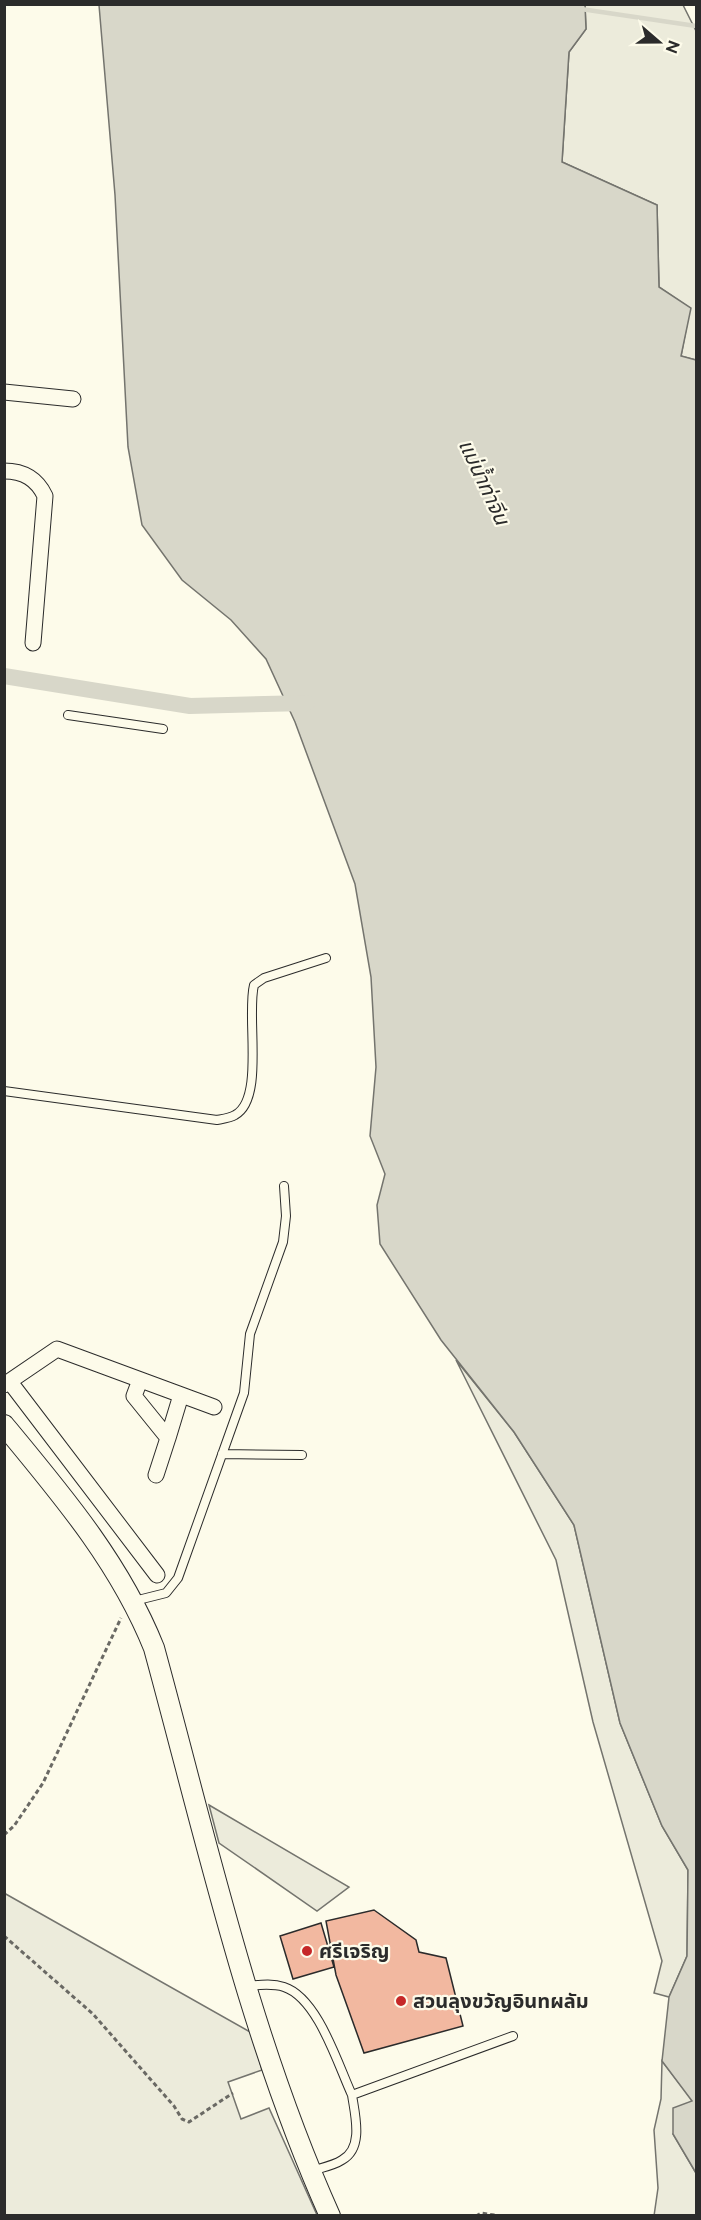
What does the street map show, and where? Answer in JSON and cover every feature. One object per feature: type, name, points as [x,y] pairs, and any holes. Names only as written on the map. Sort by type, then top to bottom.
[{"type":"main road","points":[[4,1425],[103,1550],[135,1605],[154,1648],[269,2060],[310,2172],[330,2216]]},
{"type":"street","points":[[4,392],[73,399]]},
{"type":"street","points":[[4,471],[27,475],[39,483],[45,496],[33,643]]},
{"type":"street","points":[[157,1575],[7,1384],[57,1349],[214,1407]]},
{"type":"street","points":[[140,1380],[134,1396],[168,1438]]},
{"type":"street","points":[[156,1475],[181,1395]]},
{"type":"lane","points":[[68,716],[163,729]]},
{"type":"lane","points":[[4,1092],[217,1120],[236,1115],[246,1105],[253,1078],[251,1055],[254,985],[264,978],[326,958]]},
{"type":"lane","points":[[135,1605],[166,1593],[178,1578],[244,1393],[250,1334],[283,1242],[286,1216],[284,1186]]},
{"type":"lane","points":[[222,1454],[302,1455]]},
{"type":"lane","points":[[247,1986],[285,1987],[303,1998],[318,2020],[352,2095],[357,2127],[352,2150],[343,2160],[310,2172]]},
{"type":"lane","points":[[352,2095],[513,2036]]},
{"type":"path","points":[[4,1835],[14,1826],[43,1783],[135,1605]]},
{"type":"path","points":[[4,1936],[93,2014],[174,2106],[182,2120],[189,2122],[233,2093]]},
{"type":"path","points":[[476,2216],[481,2213],[501,2216]]},
{"type":"shaded area","points":[[585,5],[683,5],[696,31],[696,360],[681,356],[690,308],[659,287],[657,205],[562,162],[569,52],[586,29]]},
{"type":"shaded area","points":[[456,1360],[514,1432],[574,1525],[620,1723],[662,1826],[688,1870],[687,1956],[669,1997],[654,1993],[662,1961],[593,1722],[556,1560]]},
{"type":"shaded area","points":[[209,1805],[349,1887],[317,1911],[219,1843]]},
{"type":"shaded area","points":[[4,1893],[252,2033],[262,2070],[228,2082],[241,2119],[269,2108],[317,2215],[5,2215]]},
{"type":"shaded area","points":[[662,2061],[693,2101],[673,2134],[696,2173],[696,2215],[654,2216],[658,2188],[654,2130],[661,2099]]},
{"type":"water","name":"แม่น้ำท่าจีน","points":[[99,5],[585,5],[586,29],[569,52],[562,162],[657,205],[659,287],[691,308],[681,356],[696,360],[696,2173],[673,2134],[673,2108],[692,2101],[662,2061],[669,1997],[687,1956],[688,1870],[662,1826],[620,1723],[574,1525],[514,1432],[441,1340],[380,1244],[377,1205],[385,1174],[370,1136],[376,1067],[371,977],[355,884],[295,722],[266,659],[231,620],[182,580],[142,525],[128,447],[115,195]]},
{"type":"building","name":"สวนลุงขวัญอินทผลัม","points":[[374,1910],[416,1940],[419,1952],[446,1958],[463,2026],[364,2053],[336,1975],[326,1921]]},
{"type":"building","name":"ศรีเจริญ","points":[[321,1923],[334,1967],[293,1979],[280,1936]]},
{"type":"waterway","points":[[581,9],[696,26]]},
{"type":"waterway","points":[[4,676],[190,706],[307,703]]},
{"type":"place","name":"ศรีเจริญ","points":[[307,1951]]},
{"type":"place","name":"สวนลุงขวัญอินทผลัม","points":[[401,2001]]}]
